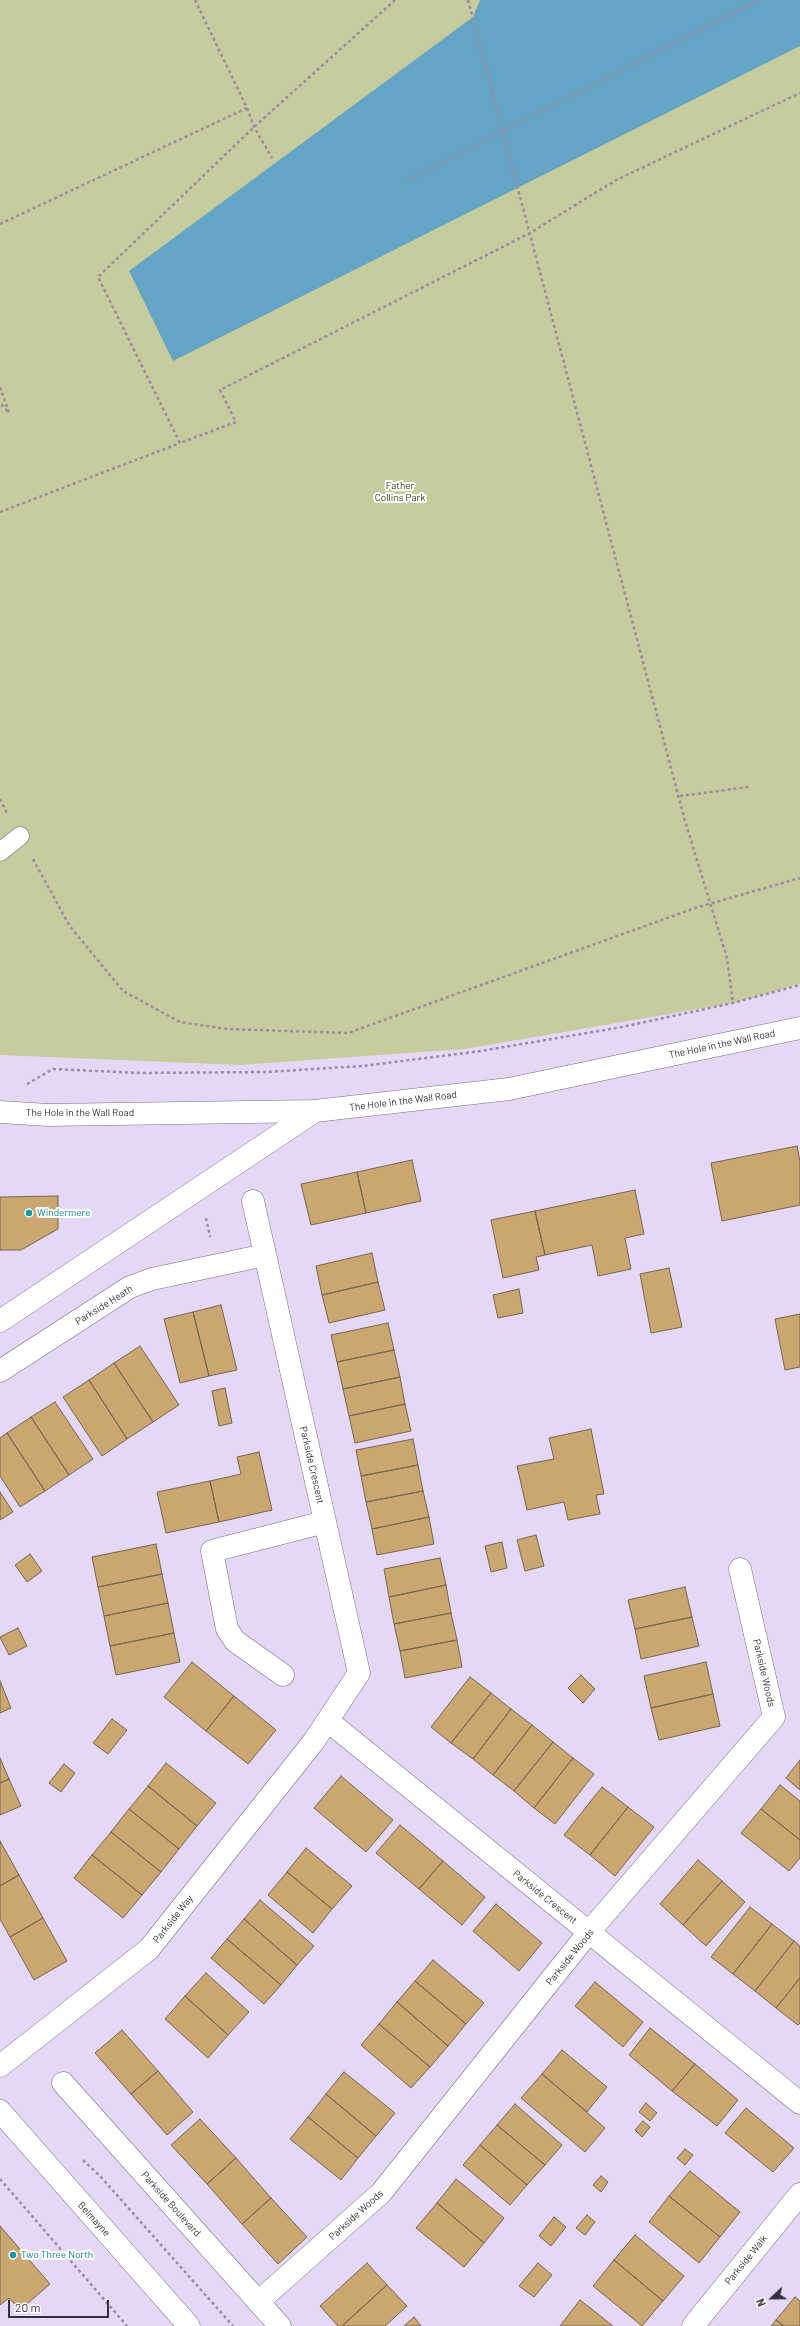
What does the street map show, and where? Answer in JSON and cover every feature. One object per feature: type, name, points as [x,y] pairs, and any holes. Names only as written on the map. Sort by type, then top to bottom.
[{"type":"street","name":"The Hole in the Wall Road","points":[[0,1112],[48,1115],[315,1112],[509,1089],[800,1028]]},
{"type":"street","points":[[0,1321],[315,1112]]},
{"type":"street","name":"Parkside Crescent","points":[[253,1201],[359,1673],[314,1741]]},
{"type":"street","name":"Parkside Heath","points":[[0,1371],[130,1287],[152,1279],[265,1255]]},
{"type":"street","points":[[283,1675],[235,1641],[227,1629],[212,1551],[325,1522]]},
{"type":"street","name":"Parkside Woods","points":[[258,2302],[381,2193],[589,1932],[774,1716],[740,1569]]},
{"type":"street","name":"Parkside Crescent","points":[[328,1721],[800,2103]]},
{"type":"street","name":"Parkside Way","points":[[0,2066],[149,1949],[314,1741]]},
{"type":"street","name":"Parkside Boulevard","points":[[63,2083],[280,2326]]},
{"type":"street","name":"Belmayne","points":[[0,2112],[189,2326]]},
{"type":"street","name":"Parkside Walk","points":[[693,2326],[800,2194]]},
{"type":"lane","points":[[0,852],[20,836]]},
{"type":"path","points":[[194,0],[247,108],[254,127],[272,158]]},
{"type":"path","points":[[180,443],[98,277],[254,127],[395,0]]},
{"type":"path","points":[[468,0],[680,796],[685,821],[727,958],[733,1003]]},
{"type":"path","points":[[407,181],[758,0]]},
{"type":"path","points":[[0,512],[236,422],[220,390],[530,233],[616,180],[800,93]]},
{"type":"path","points":[[0,224],[247,108]]},
{"type":"path","points":[[0,387],[8,413],[0,403]]},
{"type":"path","points":[[680,796],[748,787]]},
{"type":"path","points":[[0,799],[69,925],[123,991],[180,1022],[226,1029],[348,1032],[710,904],[800,878]]},
{"type":"path","points":[[20,1087],[53,1069],[141,1074],[266,1072],[363,1066],[481,1051],[622,1026],[733,1003],[800,985]]},
{"type":"path","points":[[199,1189],[216,1265]]},
{"type":"path","points":[[0,2179],[127,2326]]},
{"type":"green space","name":"Father Collins Park","points":[[0,0],[800,0],[800,984],[733,1003],[465,1049],[240,1065],[0,1055]]},
{"type":"water","points":[[480,0],[800,0],[800,46],[173,361],[129,271],[473,17]]},
{"type":"building","points":[[797,1146],[800,1161],[800,1205],[722,1221],[711,1163]]},
{"type":"building","points":[[412,1160],[421,1201],[366,1213],[357,1172]]},
{"type":"building","points":[[357,1172],[366,1213],[311,1225],[301,1184]]},
{"type":"building","points":[[635,1190],[644,1234],[625,1238],[631,1269],[598,1276],[592,1245],[545,1255],[535,1211]]},
{"type":"building","name":"Windermere","points":[[58,1196],[58,1229],[21,1250],[0,1250],[0,1197]]},
{"type":"building","points":[[535,1211],[545,1255],[536,1257],[539,1270],[503,1278],[491,1220]]},
{"type":"building","points":[[372,1253],[378,1282],[322,1295],[316,1266]]},
{"type":"building","points":[[669,1268],[682,1327],[651,1333],[640,1274]]},
{"type":"building","points":[[378,1282],[385,1310],[329,1323],[322,1295]]},
{"type":"building","points":[[519,1289],[523,1313],[498,1318],[493,1295]]},
{"type":"building","points":[[221,1305],[237,1370],[209,1376],[193,1312]]},
{"type":"building","points":[[193,1312],[209,1376],[180,1383],[164,1319]]},
{"type":"building","points":[[800,1314],[800,1367],[785,1370],[775,1319]]},
{"type":"building","points":[[388,1323],[394,1350],[337,1362],[331,1335]]},
{"type":"building","points":[[140,1346],[179,1405],[153,1422],[114,1363]]},
{"type":"building","points":[[394,1350],[400,1377],[343,1389],[337,1362]]},
{"type":"building","points":[[114,1363],[153,1422],[127,1439],[89,1380]]},
{"type":"building","points":[[400,1377],[405,1404],[349,1416],[343,1389]]},
{"type":"building","points":[[89,1380],[127,1439],[102,1456],[63,1397]]},
{"type":"building","points":[[225,1388],[232,1423],[219,1426],[212,1391]]},
{"type":"building","points":[[55,1402],[93,1459],[69,1475],[31,1417]]},
{"type":"building","points":[[405,1404],[411,1431],[355,1443],[349,1416]]},
{"type":"building","points":[[31,1417],[69,1475],[45,1491],[7,1433]]},
{"type":"building","points":[[591,1429],[604,1494],[596,1495],[600,1514],[568,1520],[564,1502],[527,1510],[517,1466],[554,1459],[549,1438]]},
{"type":"building","points":[[7,1433],[45,1491],[20,1507],[0,1476],[0,1438]]},
{"type":"building","points":[[413,1439],[418,1465],[361,1476],[356,1450]]},
{"type":"building","points":[[259,1452],[272,1510],[219,1522],[210,1481],[241,1474],[237,1457]]},
{"type":"building","points":[[418,1465],[423,1491],[366,1502],[361,1476]]},
{"type":"building","points":[[210,1481],[219,1522],[166,1533],[157,1492]]},
{"type":"building","points":[[423,1491],[429,1517],[372,1529],[366,1502]]},
{"type":"building","points":[[0,1492],[13,1512],[0,1520]]},
{"type":"building","points":[[429,1517],[434,1544],[377,1555],[372,1529]]},
{"type":"building","points":[[536,1535],[544,1566],[525,1571],[517,1540]]},
{"type":"building","points":[[502,1542],[507,1568],[491,1572],[485,1546]]},
{"type":"building","points":[[156,1544],[162,1574],[98,1587],[92,1557]]},
{"type":"building","points":[[30,1554],[42,1571],[27,1582],[15,1565]]},
{"type":"building","points":[[440,1558],[446,1585],[389,1597],[384,1569]]},
{"type":"building","points":[[162,1574],[168,1603],[104,1616],[98,1587]]},
{"type":"building","points":[[446,1585],[451,1613],[394,1624],[389,1597]]},
{"type":"building","points":[[685,1587],[692,1617],[635,1629],[628,1600]]},
{"type":"building","points":[[168,1603],[174,1633],[110,1646],[104,1616]]},
{"type":"building","points":[[451,1613],[457,1640],[400,1651],[394,1624]]},
{"type":"building","points":[[692,1617],[699,1646],[641,1659],[635,1629]]},
{"type":"building","points":[[18,1628],[27,1646],[9,1655],[0,1637]]},
{"type":"building","points":[[174,1633],[180,1662],[116,1675],[110,1646]]},
{"type":"building","points":[[457,1640],[462,1667],[405,1678],[400,1651]]},
{"type":"building","points":[[192,1662],[234,1696],[206,1731],[164,1697]]},
{"type":"building","points":[[706,1662],[713,1694],[651,1708],[644,1676]]},
{"type":"building","points":[[581,1675],[595,1689],[583,1703],[568,1688]]},
{"type":"building","points":[[470,1677],[491,1693],[451,1743],[431,1727]]},
{"type":"building","points":[[0,1681],[11,1708],[0,1713]]},
{"type":"building","points":[[491,1693],[511,1709],[473,1759],[451,1743]]},
{"type":"building","points":[[713,1694],[720,1726],[659,1740],[651,1708]]},
{"type":"building","points":[[234,1696],[276,1730],[248,1764],[206,1731]]},
{"type":"building","points":[[511,1709],[532,1725],[493,1775],[473,1759]]},
{"type":"building","points":[[112,1719],[127,1730],[108,1754],[93,1743]]},
{"type":"building","points":[[532,1725],[553,1742],[514,1791],[493,1775]]},
{"type":"building","points":[[553,1742],[573,1758],[534,1808],[514,1791]]},
{"type":"building","points":[[0,1758],[9,1779],[0,1783]]},
{"type":"building","points":[[573,1758],[594,1774],[555,1824],[534,1808]]},
{"type":"building","points":[[800,1760],[800,1790],[786,1778]]},
{"type":"building","points":[[166,1763],[216,1803],[197,1826],[148,1786]]},
{"type":"building","points":[[64,1764],[75,1773],[61,1792],[49,1783]]},
{"type":"building","points":[[341,1776],[393,1820],[366,1852],[314,1808]]},
{"type":"building","points":[[9,1779],[21,1806],[0,1815],[0,1783]]},
{"type":"building","points":[[780,1785],[800,1801],[800,1840],[761,1809]]},
{"type":"building","points":[[148,1786],[197,1826],[179,1849],[129,1809]]},
{"type":"building","points":[[602,1787],[628,1807],[590,1855],[564,1835]]},
{"type":"building","points":[[628,1807],[654,1827],[615,1876],[590,1855]]},
{"type":"building","points":[[129,1809],[179,1849],[161,1872],[111,1832]]},
{"type":"building","points":[[761,1809],[800,1840],[800,1858],[789,1871],[741,1833]]},
{"type":"building","points":[[400,1825],[443,1861],[419,1889],[376,1853]]},
{"type":"building","points":[[111,1832],[161,1872],[142,1895],[92,1855]]},
{"type":"building","points":[[0,1841],[19,1875],[0,1886]]},
{"type":"building","points":[[306,1848],[352,1886],[332,1909],[287,1872]]},
{"type":"building","points":[[92,1855],[142,1895],[123,1918],[74,1878]]},
{"type":"building","points":[[698,1860],[722,1881],[683,1925],[660,1904]]},
{"type":"building","points":[[443,1861],[485,1897],[462,1925],[419,1889]]},
{"type":"building","points":[[287,1872],[332,1909],[313,1933],[268,1895]]},
{"type":"building","points":[[19,1875],[43,1918],[10,1937],[0,1919],[0,1886]]},
{"type":"building","points":[[722,1881],[745,1902],[706,1946],[683,1925]]},
{"type":"building","points":[[260,1900],[314,1946],[297,1965],[244,1919]]},
{"type":"building","points":[[496,1904],[542,1943],[519,1971],[473,1931]]},
{"type":"building","points":[[750,1907],[772,1924],[733,1974],[711,1957]]},
{"type":"building","points":[[43,1918],[67,1961],[34,1980],[10,1937]]},
{"type":"building","points":[[244,1919],[297,1965],[281,1985],[227,1939]]},
{"type":"building","points":[[772,1924],[794,1941],[755,1991],[733,1974]]},
{"type":"building","points":[[227,1939],[281,1985],[264,2004],[211,1958]]},
{"type":"building","points":[[794,1941],[800,1946],[800,1978],[776,2008],[755,1991]]},
{"type":"building","points":[[433,1960],[484,2003],[466,2024],[415,1981]]},
{"type":"building","points":[[206,1973],[249,2012],[228,2035],[185,1996]]},
{"type":"building","points":[[800,1978],[800,2023],[798,2025],[776,2008]]},
{"type":"building","points":[[415,1981],[466,2024],[448,2046],[397,2002]]},
{"type":"building","points":[[595,1982],[643,2022],[623,2047],[575,2006]]},
{"type":"building","points":[[185,1996],[228,2035],[208,2058],[165,2019]]},
{"type":"building","points":[[397,2002],[448,2046],[430,2067],[379,2024]]},
{"type":"building","points":[[379,2024],[430,2067],[411,2088],[361,2045]]},
{"type":"building","points":[[650,2028],[695,2064],[672,2091],[629,2055]]},
{"type":"building","points":[[122,2030],[158,2071],[131,2094],[95,2053]]},
{"type":"building","points":[[562,2050],[607,2087],[587,2112],[542,2074]]},
{"type":"building","points":[[695,2064],[738,2100],[717,2126],[672,2091]]},
{"type":"building","points":[[158,2071],[193,2112],[167,2135],[131,2094]]},
{"type":"building","points":[[344,2072],[395,2113],[376,2136],[326,2094]]},
{"type":"building","points":[[542,2074],[605,2128],[585,2152],[521,2098]]},
{"type":"building","points":[[326,2094],[376,2136],[358,2158],[308,2117]]},
{"type":"building","points":[[646,2103],[657,2113],[650,2121],[639,2112]]},
{"type":"building","points":[[515,2104],[562,2145],[545,2165],[497,2125]]},
{"type":"building","points":[[746,2108],[794,2148],[773,2172],[725,2133]]},
{"type":"building","points":[[308,2117],[358,2158],[341,2180],[290,2139]]},
{"type":"building","points":[[200,2119],[236,2158],[207,2184],[171,2145]]},
{"type":"building","points":[[643,2121],[650,2127],[642,2137],[635,2130]]},
{"type":"building","points":[[497,2125],[545,2165],[527,2185],[480,2145]]},
{"type":"building","points":[[480,2145],[527,2185],[510,2205],[463,2165]]},
{"type":"building","points":[[685,2149],[693,2155],[685,2165],[677,2158]]},
{"type":"building","points":[[236,2158],[271,2198],[242,2224],[207,2184]]},
{"type":"building","points":[[690,2171],[740,2212],[720,2237],[669,2196]]},
{"type":"building","points":[[601,2176],[608,2182],[601,2192],[593,2185]]},
{"type":"building","points":[[456,2179],[504,2218],[484,2243],[437,2203]]},
{"type":"building","points":[[669,2196],[720,2237],[699,2263],[649,2222]]},
{"type":"building","points":[[271,2198],[307,2237],[278,2264],[242,2224]]},
{"type":"building","points":[[437,2203],[484,2243],[464,2267],[416,2228]]},
{"type":"building","points":[[587,2215],[595,2222],[585,2235],[576,2228]]},
{"type":"building","points":[[554,2217],[566,2227],[551,2246],[539,2236]]},
{"type":"building","name":"Two Three North","points":[[0,2226],[50,2284],[20,2310],[9,2298],[0,2305]]},
{"type":"building","points":[[635,2235],[684,2276],[663,2301],[614,2260]]},
{"type":"building","points":[[614,2260],[663,2301],[642,2326],[593,2286]]},
{"type":"building","points":[[367,2263],[387,2285],[342,2326],[338,2326],[320,2306]]},
{"type":"building","points":[[538,2263],[552,2275],[534,2297],[519,2286]]},
{"type":"building","points":[[387,2285],[407,2306],[385,2326],[342,2326]]},
{"type":"building","points":[[795,2297],[800,2301],[800,2326],[784,2326],[776,2320]]},
{"type":"building","points":[[580,2300],[613,2326],[560,2326]]},
{"type":"building","points":[[414,2317],[421,2326],[404,2326]]},
{"type":"building","points":[[776,2320],[784,2326],[771,2326]]},
{"type":"place","name":"Windermere","points":[[29,1213]]},
{"type":"place","name":"Two Three North","points":[[13,2255]]}]
